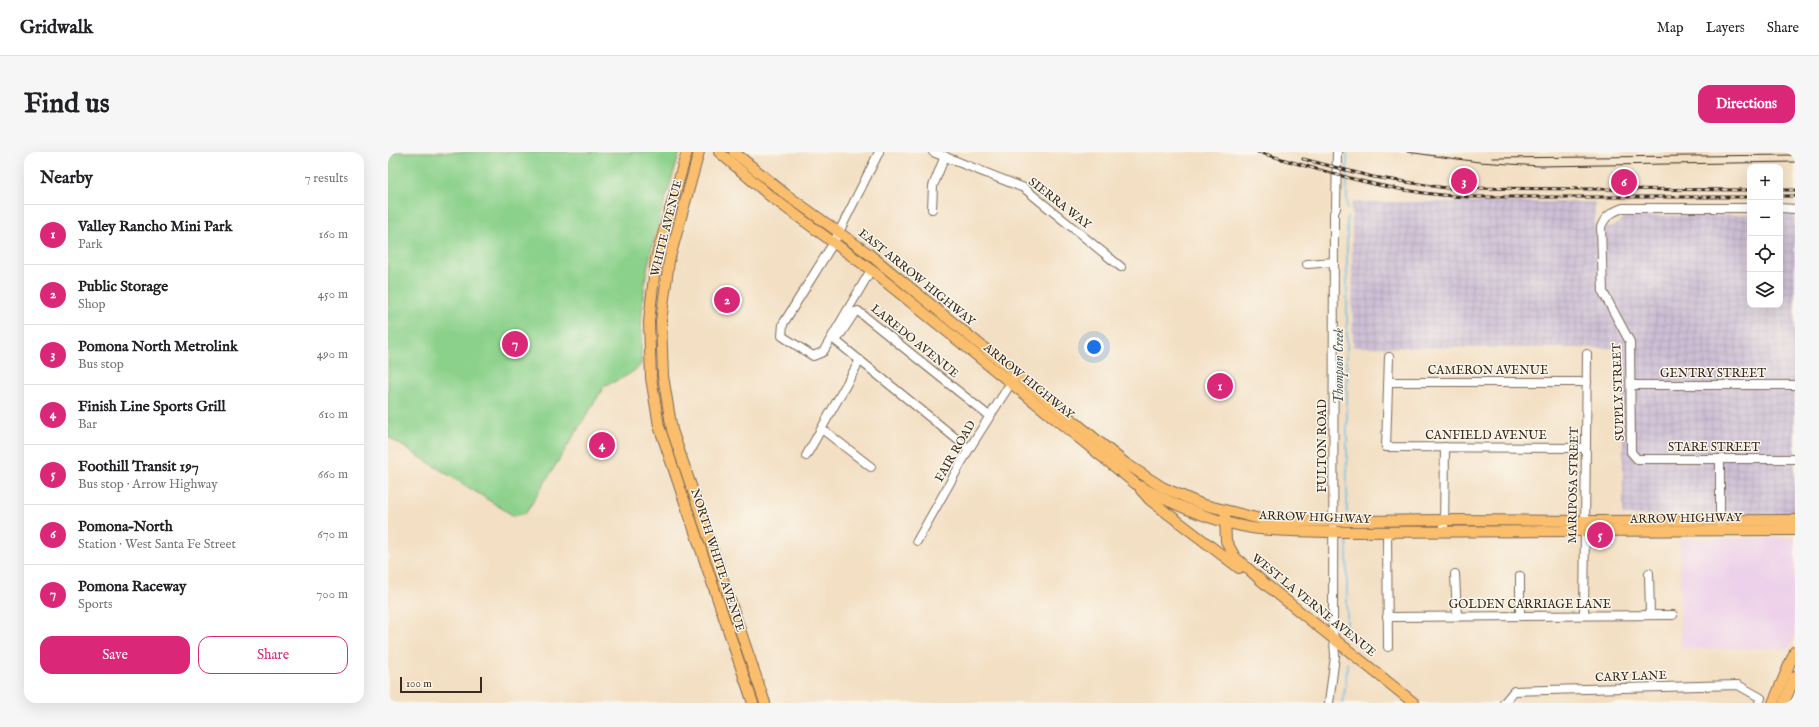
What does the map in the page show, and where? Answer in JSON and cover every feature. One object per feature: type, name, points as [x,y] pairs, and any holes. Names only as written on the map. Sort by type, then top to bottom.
[{"type":"main road","name":"WHITE AVENUE","points":[[659,426],[651,378],[649,322],[656,258],[687,152]]},
{"type":"main road","name":"WHITE AVENUE","points":[[672,430],[663,376],[661,321],[669,261],[699,152]]},
{"type":"main road","name":"ARROW HIGHWAY","points":[[719,152],[770,196],[834,242],[1014,379],[1136,484],[1181,508],[1225,522],[1272,530],[1334,532],[1444,531],[1585,526],[1720,525],[1795,520]]},
{"type":"main road","name":"EAST ARROW HIGHWAY","points":[[734,152],[784,193],[869,254],[1014,379],[1113,453],[1142,474],[1178,494],[1225,512]]},
{"type":"main road","name":"NORTH WHITE AVENUE","points":[[659,426],[753,703]]},
{"type":"main road","name":"NORTH WHITE AVENUE","points":[[672,430],[765,703]]},
{"type":"main road","points":[[1136,484],[1150,500],[1257,582],[1264,583]]},
{"type":"main road","name":"ARROW HIGHWAY","points":[[1225,512],[1272,522],[1444,520],[1585,526]]},
{"type":"main road","name":"WEST LA VERNE AVENUE","points":[[1225,512],[1226,541],[1235,557],[1264,583],[1414,703]]},
{"type":"main road","name":"ARROW HIGHWAY","points":[[1720,525],[1795,530]]},
{"type":"main road","points":[[1773,703],[1795,651]]},
{"type":"main road","points":[[1784,703],[1795,676]]},
{"type":"street","points":[[871,270],[823,352],[813,356],[782,336],[783,324],[834,242],[879,152]]},
{"type":"street","name":"SIERRA WAY","points":[[934,152],[1024,188],[1121,267]]},
{"type":"street","name":"FULTON ROAD","points":[[1329,703],[1335,656],[1334,213],[1332,208],[1332,152]]},
{"type":"street","name":"FULTON ROAD","points":[[1334,213],[1336,208],[1337,152]]},
{"type":"street","points":[[932,209],[933,186],[945,156]]},
{"type":"street","name":"SUPPLY STREET","points":[[1634,457],[1631,452],[1631,385],[1630,348],[1628,336],[1607,302],[1602,286],[1601,227],[1604,219],[1608,215],[1623,208],[1747,208]]},
{"type":"street","points":[[1783,208],[1795,209]]},
{"type":"street","points":[[1307,264],[1334,262]]},
{"type":"street","name":"LAREDO AVENUE","points":[[969,449],[836,341],[855,312],[858,311],[989,416]]},
{"type":"street","name":"MARIPOSA STREET","points":[[1584,615],[1587,354]]},
{"type":"street","points":[[1389,357],[1389,382]]},
{"type":"street","points":[[806,456],[860,360]]},
{"type":"street","name":"FAIR ROAD","points":[[917,541],[969,449],[1014,379]]},
{"type":"street","name":"CAMERON AVENUE","points":[[1389,382],[1587,382]]},
{"type":"street","name":"CANFIELD AVENUE","points":[[1389,382],[1386,447],[1586,448]]},
{"type":"street","name":"GENTRY STREET","points":[[1631,385],[1795,385]]},
{"type":"street","points":[[822,429],[871,467]]},
{"type":"street","points":[[1444,531],[1445,447]]},
{"type":"street","name":"STARE STREET","points":[[1634,457],[1637,459],[1795,459]]},
{"type":"street","points":[[1720,459],[1720,525]]},
{"type":"street","points":[[1136,484],[1142,474]]},
{"type":"street","points":[[1386,532],[1388,647]]},
{"type":"street","points":[[1649,573],[1650,615]]},
{"type":"street","points":[[1455,574],[1457,616]]},
{"type":"street","points":[[1520,576],[1520,616]]},
{"type":"street","name":"GOLDEN CARRIAGE LANE","points":[[1387,617],[1673,615]]},
{"type":"street","name":"CARY LANE","points":[[1504,703],[1514,691],[1738,685],[1760,700]]},
{"type":"shaded area","points":[[1352,202],[1595,202],[1595,228],[1610,228],[1628,216],[1747,215],[1747,308],[1783,308],[1783,214],[1795,214],[1795,514],[1623,515],[1623,348],[1353,347]]},
{"type":"shaded area","points":[[1795,538],[1795,633],[1789,648],[1681,649],[1680,539]]},
{"type":"green space","points":[[388,152],[680,152],[658,225],[647,270],[642,305],[641,364],[624,377],[605,385],[526,513],[514,516],[388,437]]},
{"type":"green space","points":[[1231,380],[1231,391],[1209,391],[1209,381]]},
{"type":"waterway","name":"Thompson Creek","points":[[1347,152],[1347,209]]},
{"type":"waterway","name":"Thompson Creek","points":[[1347,218],[1347,513]]},
{"type":"waterway","name":"Thompson Creek","points":[[1347,539],[1347,636]]},
{"type":"waterway","name":"Thompson Creek","points":[[1342,703],[1346,684],[1347,663]]},
{"type":"tram line","points":[[1407,152],[1479,162],[1540,166],[1795,162]]},
{"type":"tram line","points":[[1492,158],[1795,155]]},
{"type":"railway","points":[[1258,152],[1366,182],[1393,188],[1448,196],[1747,197]]},
{"type":"railway","points":[[1303,159],[1373,177],[1446,188],[1747,190]]},
{"type":"railway","points":[[1783,190],[1795,190]]},
{"type":"railway","points":[[1783,196],[1795,196]]},
{"type":"place","name":"Pomona North Metrolink","points":[[1464,181]]},
{"type":"place","name":"Pomona–North","points":[[1624,182]]},
{"type":"place","name":"Public Storage","points":[[727,300]]},
{"type":"place","name":"Pomona Raceway","points":[[515,344]]},
{"type":"place","name":"Valley Rancho Mini Park","points":[[1220,386]]},
{"type":"place","name":"Finish Line Sports Grill","points":[[602,445]]},
{"type":"place","name":"Foothill Transit 197","points":[[1600,535]]}]
